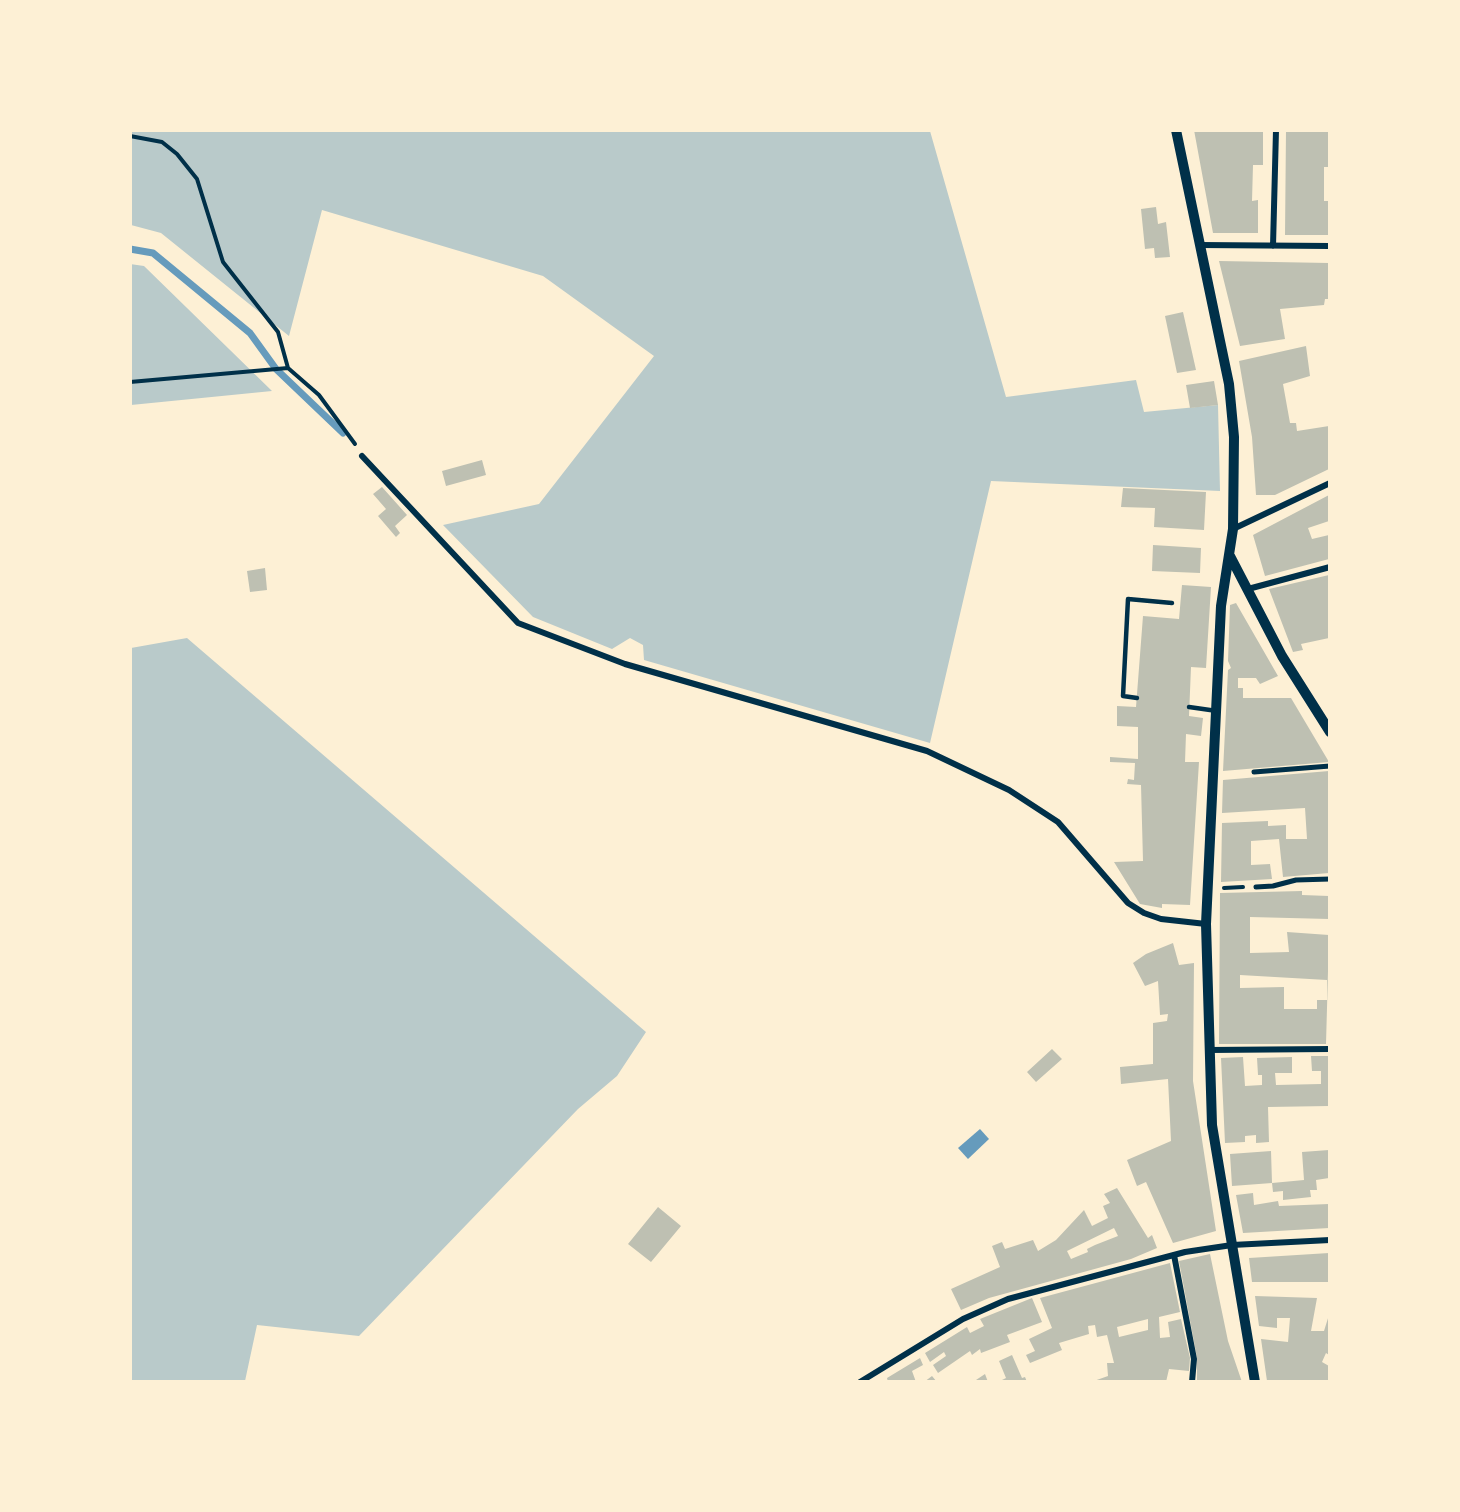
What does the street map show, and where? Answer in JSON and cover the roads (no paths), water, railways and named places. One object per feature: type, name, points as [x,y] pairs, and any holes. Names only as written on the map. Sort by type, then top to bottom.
[{"type":"street","points":[[1176,130],[1229,384],[1234,436],[1233,529],[1221,606],[1206,924],[1212,1125],[1255,1382]]},
{"type":"street","points":[[1273,246],[1276,130]]},
{"type":"street","points":[[1200,245],[1329,246]]},
{"type":"street","points":[[362,456],[518,623],[625,664],[927,751],[1009,790],[1058,822],[1128,903],[1144,913],[1161,919],[1206,924]]},
{"type":"street","points":[[1233,529],[1329,483]]},
{"type":"street","points":[[1230,556],[1282,656],[1329,732]]},
{"type":"street","points":[[1248,589],[1329,567]]},
{"type":"street","points":[[1254,772],[1329,766]]},
{"type":"street","points":[[1256,887],[1273,886],[1296,880],[1329,879]]},
{"type":"street","points":[[1209,1050],[1329,1049]]},
{"type":"street","points":[[860,1382],[963,1320],[1008,1299],[1174,1255],[1232,1245],[1329,1240]]},
{"type":"street","points":[[1174,1255],[1194,1359],[1192,1382]]},
{"type":"lane","points":[[1137,698],[1122,696],[1128,599],[1172,603]]},
{"type":"lane","points":[[1189,707],[1217,711]]},
{"type":"water","points":[[980,1129],[989,1139],[968,1159],[958,1148]]},
{"type":"waterway","points":[[130,249],[153,253],[250,333],[276,369],[343,433]]}]
